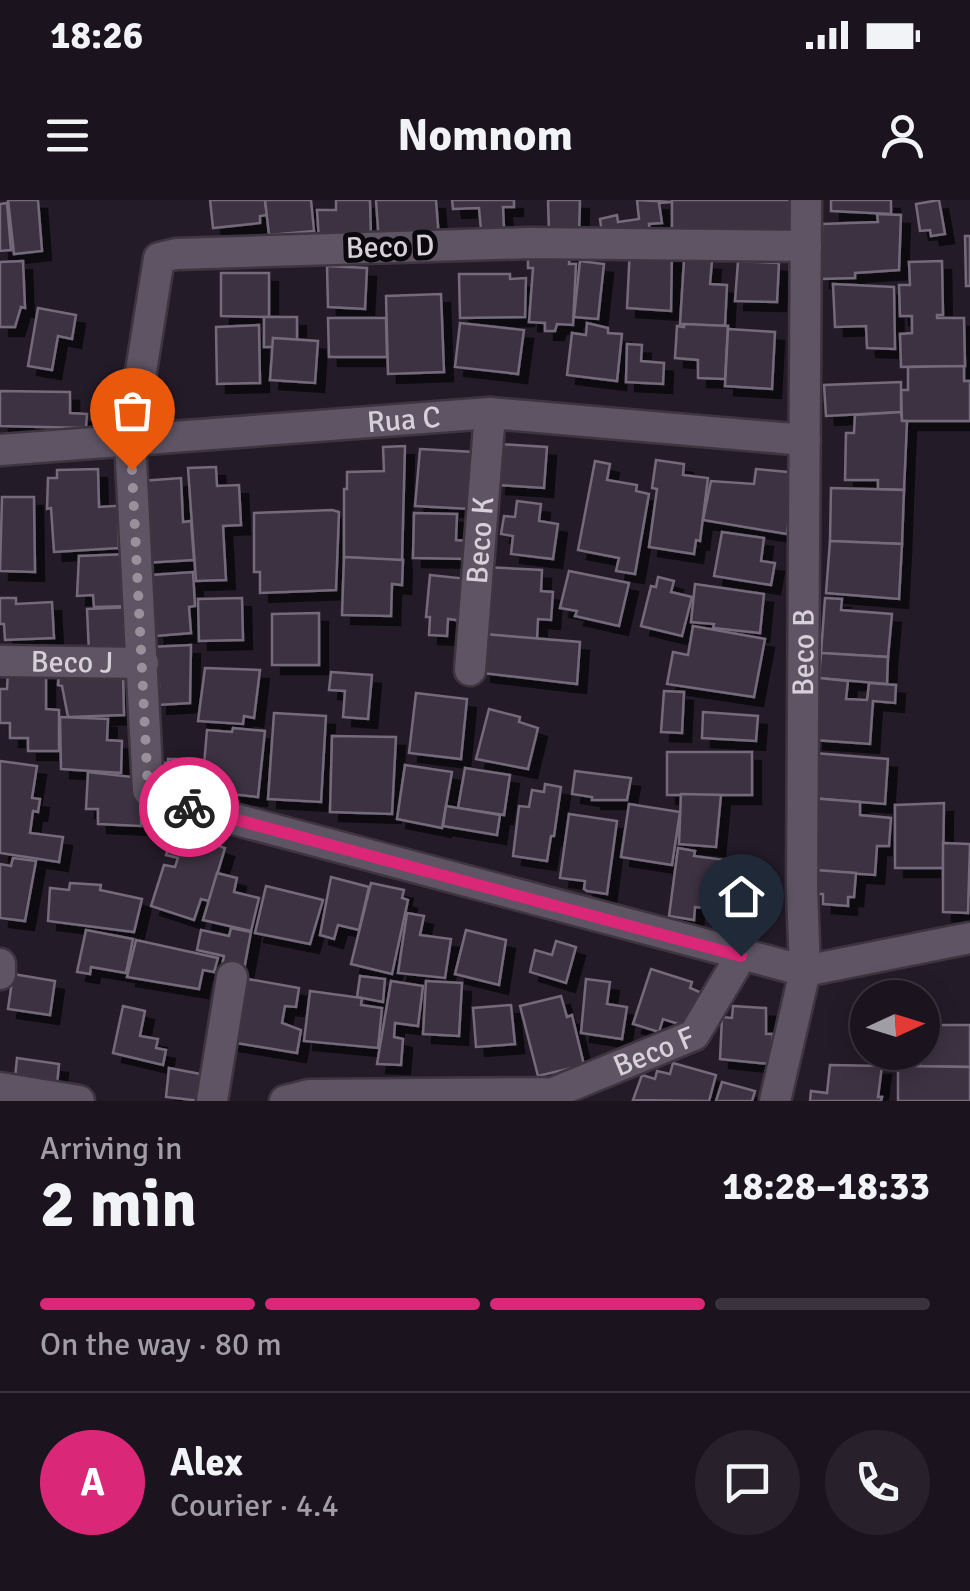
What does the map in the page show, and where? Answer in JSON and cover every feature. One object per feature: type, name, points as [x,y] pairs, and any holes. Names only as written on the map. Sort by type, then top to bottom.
[{"type":"street","name":"Beco B","points":[[775,1101],[805,971],[802,889],[806,200]]},
{"type":"street","name":"Beco D","points":[[130,440],[160,258],[176,254],[529,242],[806,246]]},
{"type":"street","name":"Rua C","points":[[0,450],[490,413],[805,440]]},
{"type":"street","name":"Beco K","points":[[470,670],[490,413]]},
{"type":"street","points":[[130,440],[148,790],[155,798],[805,971],[970,938]]},
{"type":"street","name":"Beco J","points":[[0,662],[143,663]]},
{"type":"street","name":"Beco F","points":[[285,1101],[308,1095],[553,1093],[694,1035],[741,956]]},
{"type":"street","points":[[0,964],[0,974]]},
{"type":"street","points":[[212,1101],[232,977]]},
{"type":"street","points":[[0,1088],[79,1101]]},
{"type":"building","points":[[8,200],[38,200],[42,251],[14,254]]},
{"type":"building","points":[[210,200],[265,200],[267,215],[260,216],[260,223],[213,228]]},
{"type":"building","points":[[265,200],[311,200],[314,231],[269,235]]},
{"type":"building","points":[[336,200],[370,200],[371,238],[319,240],[317,210],[336,210]]},
{"type":"building","points":[[376,200],[436,200],[439,239],[379,243]]},
{"type":"building","points":[[452,200],[514,200],[514,207],[503,207],[504,229],[481,230],[479,208],[453,209]]},
{"type":"building","points":[[548,200],[580,200],[579,234],[549,234]]},
{"type":"building","points":[[637,200],[672,202],[659,203],[662,223],[649,224],[650,233],[602,233],[600,219],[617,215],[618,222],[639,219]]},
{"type":"building","points":[[672,200],[795,200],[795,235],[672,233]]},
{"type":"building","points":[[831,200],[891,200],[891,214],[831,211]]},
{"type":"building","points":[[939,200],[945,234],[931,236],[930,230],[920,231],[916,204]]},
{"type":"building","points":[[7,203],[11,250],[0,251],[0,204]]},
{"type":"building","points":[[877,214],[901,215],[899,270],[821,279],[822,224],[878,222]]},
{"type":"building","points":[[965,236],[970,236],[970,286],[966,286]]},
{"type":"building","points":[[630,247],[672,250],[671,311],[627,308]]},
{"type":"building","points":[[570,253],[569,264],[576,264],[573,325],[557,324],[555,331],[545,331],[545,323],[529,322],[533,268],[528,268],[528,258]]},
{"type":"building","points":[[684,260],[712,261],[710,284],[727,285],[725,326],[680,324]]},
{"type":"building","points":[[23,261],[25,308],[21,307],[15,327],[0,327],[0,262]]},
{"type":"building","points":[[580,261],[604,264],[598,319],[574,317]]},
{"type":"building","points":[[738,261],[779,263],[777,302],[735,301]]},
{"type":"building","points":[[942,261],[943,315],[937,318],[964,318],[965,366],[901,367],[900,334],[912,333],[912,316],[900,316],[899,285],[910,285],[909,262]]},
{"type":"building","points":[[327,266],[367,268],[365,309],[328,307]]},
{"type":"building","points":[[221,273],[269,273],[269,317],[221,316]]},
{"type":"building","points":[[459,274],[510,274],[510,279],[526,278],[525,317],[460,318]]},
{"type":"building","points":[[833,284],[894,287],[895,349],[867,348],[866,326],[835,327]]},
{"type":"building","points":[[441,294],[444,372],[388,374],[386,296]]},
{"type":"building","points":[[38,308],[76,315],[72,339],[58,336],[52,370],[28,366]]},
{"type":"building","points":[[264,317],[297,317],[297,340],[273,338],[273,347],[264,347]]},
{"type":"building","points":[[328,318],[386,318],[387,357],[329,357]]},
{"type":"building","points":[[460,323],[524,330],[518,374],[455,367]]},
{"type":"building","points":[[587,323],[608,328],[608,333],[622,334],[617,381],[567,375],[572,333],[586,335]]},
{"type":"building","points":[[259,325],[260,383],[217,384],[216,327]]},
{"type":"building","points":[[677,326],[728,326],[725,379],[698,378],[698,360],[675,358]]},
{"type":"building","points":[[728,329],[775,332],[772,389],[725,386]]},
{"type":"building","points":[[273,338],[318,341],[315,383],[270,380]]},
{"type":"building","points":[[627,344],[642,345],[641,361],[664,363],[663,384],[626,382]]},
{"type":"building","points":[[964,366],[964,381],[970,381],[970,421],[902,421],[901,390],[908,390],[908,367]]},
{"type":"building","points":[[901,382],[901,412],[826,416],[824,385]]},
{"type":"building","points":[[0,391],[70,392],[70,413],[87,414],[86,428],[0,426]]},
{"type":"building","points":[[901,412],[902,421],[907,421],[904,490],[878,489],[878,480],[845,480],[846,433],[854,433],[855,415]]},
{"type":"building","points":[[500,444],[547,447],[544,488],[497,485]]},
{"type":"building","points":[[405,446],[402,561],[344,557],[347,472],[384,471],[383,447]]},
{"type":"building","points":[[420,449],[474,452],[471,509],[415,506]]},
{"type":"building","points":[[656,460],[684,464],[683,475],[708,478],[700,541],[696,540],[694,554],[649,547],[657,489],[652,488]]},
{"type":"building","points":[[595,461],[610,464],[607,480],[637,485],[636,491],[649,494],[635,574],[616,571],[619,558],[578,550]]},
{"type":"building","points":[[216,467],[217,486],[239,485],[241,525],[223,526],[226,580],[196,581],[188,468]]},
{"type":"building","points":[[98,469],[99,507],[130,505],[132,527],[118,527],[119,548],[54,552],[51,508],[47,509],[48,478],[57,478],[57,470]]},
{"type":"building","points":[[756,469],[788,472],[793,477],[787,534],[703,520],[711,481],[754,484]]},
{"type":"building","points":[[181,478],[183,522],[191,521],[194,560],[143,563],[141,481]]},
{"type":"building","points":[[831,488],[904,490],[902,544],[830,541]]},
{"type":"building","points":[[2,497],[34,497],[35,572],[0,571]]},
{"type":"building","points":[[517,501],[541,504],[539,521],[558,524],[553,559],[511,554],[513,536],[501,534],[504,516],[515,517]]},
{"type":"building","points":[[339,512],[336,590],[260,593],[260,572],[254,572],[254,513]]},
{"type":"building","points":[[414,513],[457,514],[456,540],[469,541],[470,559],[413,558]]},
{"type":"building","points":[[722,532],[764,538],[761,561],[775,563],[771,585],[714,576]]},
{"type":"building","points":[[830,541],[902,544],[899,599],[826,593]]},
{"type":"building","points":[[129,554],[131,606],[94,607],[93,595],[77,596],[79,556]]},
{"type":"building","points":[[344,557],[403,560],[402,585],[392,584],[391,616],[342,615]]},
{"type":"building","points":[[485,567],[542,570],[541,591],[553,592],[551,620],[538,619],[537,639],[482,634]]},
{"type":"building","points":[[569,571],[629,583],[619,626],[575,616],[577,611],[560,608]]},
{"type":"building","points":[[193,572],[195,606],[189,607],[191,633],[156,636],[151,575]]},
{"type":"building","points":[[430,575],[468,579],[464,621],[448,619],[447,636],[429,635],[430,617],[426,617]]},
{"type":"building","points":[[658,577],[674,581],[671,592],[692,597],[682,636],[641,626],[651,586],[656,587]]},
{"type":"building","points":[[695,584],[764,594],[760,633],[691,622]]},
{"type":"building","points":[[0,598],[16,598],[16,604],[52,602],[54,638],[5,640],[4,624],[0,624]]},
{"type":"building","points":[[242,598],[243,640],[199,641],[198,599]]},
{"type":"building","points":[[825,598],[842,599],[841,610],[892,614],[888,657],[821,653]]},
{"type":"building","points":[[134,607],[135,652],[89,653],[87,609]]},
{"type":"building","points":[[319,613],[319,665],[272,665],[272,614]]},
{"type":"building","points":[[693,626],[765,639],[754,697],[667,684],[673,652],[688,655]]},
{"type":"building","points":[[484,634],[580,642],[577,684],[482,673]]},
{"type":"building","points":[[191,645],[190,703],[158,705],[159,685],[150,685],[149,647]]},
{"type":"building","points":[[821,653],[888,657],[887,684],[819,678]]},
{"type":"building","points":[[205,668],[260,670],[254,718],[244,716],[243,724],[198,721]]},
{"type":"building","points":[[8,671],[46,672],[46,709],[59,710],[59,751],[28,751],[28,738],[10,738],[10,723],[0,723],[0,689],[7,689]]},
{"type":"building","points":[[59,671],[123,672],[124,715],[68,717],[62,686],[58,685]]},
{"type":"building","points":[[331,672],[372,675],[368,719],[343,717],[345,691],[329,690]]},
{"type":"building","points":[[819,678],[848,681],[846,699],[867,700],[869,683],[896,685],[895,703],[873,701],[870,744],[814,740]]},
{"type":"building","points":[[664,691],[684,692],[682,733],[661,732]]},
{"type":"building","points":[[416,693],[467,699],[461,759],[409,753]]},
{"type":"building","points":[[489,709],[520,717],[519,722],[538,728],[528,769],[476,759]]},
{"type":"building","points":[[703,712],[758,716],[756,741],[702,738]]},
{"type":"building","points":[[274,713],[326,716],[321,802],[268,799]]},
{"type":"building","points":[[60,717],[108,719],[107,740],[122,741],[121,773],[61,769]]},
{"type":"building","points":[[233,728],[265,731],[258,797],[211,792],[213,766],[204,765],[207,730],[232,732]]},
{"type":"building","points":[[332,736],[396,737],[392,814],[330,812]]},
{"type":"building","points":[[667,752],[752,752],[752,795],[667,795]]},
{"type":"building","points":[[814,753],[888,759],[885,804],[810,798]]},
{"type":"building","points":[[168,759],[193,759],[191,785],[151,784],[152,762],[168,763]]},
{"type":"building","points":[[0,761],[37,766],[32,798],[40,799],[38,812],[33,811],[30,833],[63,837],[59,862],[0,853]]},
{"type":"building","points":[[405,765],[452,772],[442,828],[397,819]]},
{"type":"building","points":[[465,768],[510,775],[504,815],[458,808]]},
{"type":"building","points":[[575,771],[631,778],[627,800],[592,800],[572,794]]},
{"type":"building","points":[[88,772],[141,778],[141,826],[98,824],[98,809],[86,809]]},
{"type":"building","points":[[545,784],[561,787],[547,861],[513,856],[519,806],[529,807],[532,790],[544,792]]},
{"type":"building","points":[[681,794],[721,795],[716,847],[679,844]]},
{"type":"building","points":[[810,798],[860,802],[860,815],[891,818],[889,846],[877,846],[875,875],[804,870]]},
{"type":"building","points":[[944,803],[943,868],[895,868],[895,805]]},
{"type":"building","points":[[629,804],[680,812],[672,865],[621,857]]},
{"type":"building","points":[[446,806],[500,815],[497,835],[443,826]]},
{"type":"building","points":[[569,814],[617,821],[607,894],[587,891],[585,881],[560,878]]},
{"type":"building","points":[[174,830],[225,848],[209,901],[201,899],[194,920],[151,906],[164,865],[175,867],[178,858],[166,855]]},
{"type":"building","points":[[943,843],[970,844],[968,913],[943,912]]},
{"type":"building","points":[[678,848],[695,851],[694,856],[741,862],[735,907],[754,909],[751,928],[728,926],[729,910],[695,907],[694,920],[669,916]]},
{"type":"building","points":[[13,858],[36,861],[25,921],[0,918],[0,864],[11,866]]},
{"type":"building","points":[[816,870],[856,873],[854,897],[848,897],[848,906],[823,904],[823,894],[814,894]]},
{"type":"building","points":[[217,873],[237,878],[234,892],[259,898],[251,931],[203,920]]},
{"type":"building","points":[[331,877],[369,887],[359,930],[338,925],[334,939],[320,935]]},
{"type":"building","points":[[70,883],[101,885],[100,890],[142,899],[134,932],[48,921],[50,888],[69,890]]},
{"type":"building","points":[[371,883],[404,890],[402,898],[408,900],[392,974],[351,964]]},
{"type":"building","points":[[266,886],[323,900],[310,944],[255,933]]},
{"type":"building","points":[[407,913],[424,916],[420,935],[451,939],[445,978],[398,973]]},
{"type":"building","points":[[231,928],[251,932],[243,975],[221,970],[224,956],[197,950],[201,930],[229,936]]},
{"type":"building","points":[[86,930],[133,939],[126,973],[91,967],[90,974],[77,972]]},
{"type":"building","points":[[466,930],[506,940],[499,985],[455,974]]},
{"type":"building","points":[[136,940],[218,958],[214,972],[203,970],[199,989],[127,977]]},
{"type":"building","points":[[556,941],[576,947],[566,983],[530,972],[535,950],[552,955]]},
{"type":"building","points":[[651,969],[692,982],[690,988],[702,993],[691,1028],[663,1019],[659,1032],[633,1024]]},
{"type":"building","points":[[13,974],[55,981],[50,1015],[8,1009]]},
{"type":"building","points":[[360,976],[385,979],[383,1002],[357,997]]},
{"type":"building","points":[[242,978],[299,988],[296,1007],[285,1006],[282,1023],[301,1030],[297,1053],[230,1042]]},
{"type":"building","points":[[586,979],[610,982],[607,1004],[627,1007],[622,1039],[581,1033]]},
{"type":"building","points":[[391,981],[423,986],[418,1026],[395,1023],[394,1037],[403,1039],[401,1065],[377,1064]]},
{"type":"building","points":[[426,981],[462,983],[459,1036],[423,1034]]},
{"type":"building","points":[[310,991],[362,998],[361,1005],[382,1008],[378,1048],[304,1041]]},
{"type":"building","points":[[561,996],[567,1017],[572,1015],[584,1065],[538,1076],[520,1006]]},
{"type":"building","points":[[511,1005],[515,1044],[476,1047],[473,1008]]},
{"type":"building","points":[[123,1006],[145,1011],[140,1036],[158,1039],[156,1048],[166,1050],[163,1065],[113,1053]]},
{"type":"building","points":[[733,1006],[766,1008],[766,1034],[773,1034],[770,1064],[720,1059],[722,1017],[732,1018]]},
{"type":"building","points":[[940,1025],[970,1025],[970,1067],[940,1066]]},
{"type":"building","points":[[17,1058],[59,1064],[57,1085],[15,1078]]},
{"type":"building","points":[[673,1063],[716,1075],[709,1101],[633,1100],[642,1075],[655,1079],[657,1071],[670,1074]]},
{"type":"building","points":[[830,1065],[850,1065],[850,1070],[881,1070],[878,1097],[882,1097],[881,1101],[810,1101],[811,1091],[827,1093]]},
{"type":"building","points":[[970,1067],[970,1101],[898,1101],[898,1070]]},
{"type":"building","points":[[169,1068],[206,1075],[201,1101],[166,1097]]},
{"type":"building","points":[[722,1082],[755,1091],[752,1101],[716,1101]]},
{"type":"way so far","points":[[132,470],[148,790],[155,798],[189,807]]},
{"type":"route","points":[[189,807],[741,956]]}]
